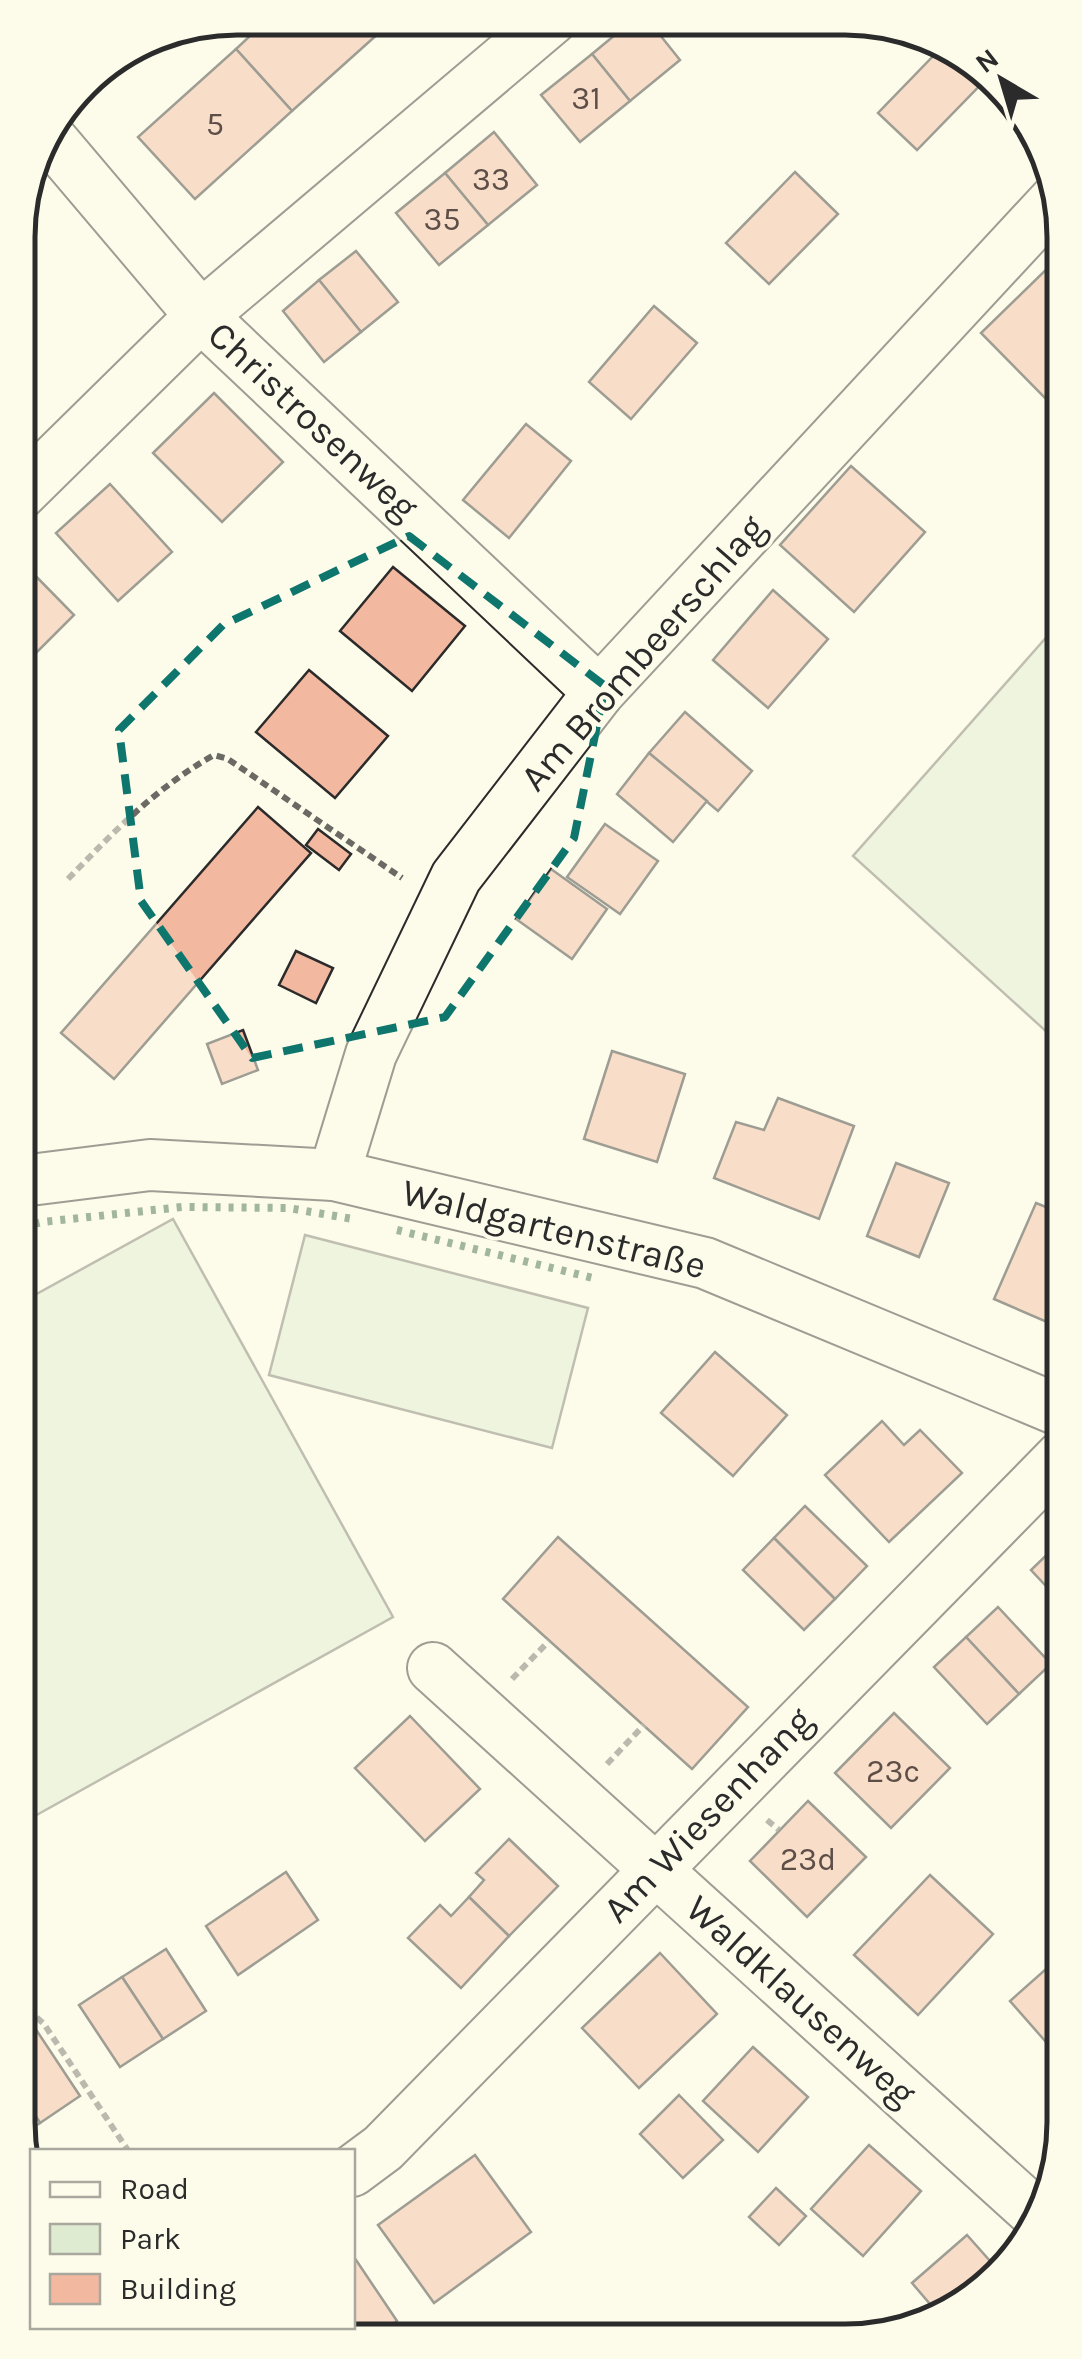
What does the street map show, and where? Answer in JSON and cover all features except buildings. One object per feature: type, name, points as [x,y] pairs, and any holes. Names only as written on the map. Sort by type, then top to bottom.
[{"type":"street","points":[[35,479],[200,316],[534,35]]},
{"type":"street","name":"Christrosenweg","points":[[57,146],[200,316],[599,692]]},
{"type":"street","name":"Am Brombeerschlag","points":[[334,1175],[371,1054],[456,877],[599,692],[1045,211]]},
{"type":"street","name":"Waldgartenstraße","points":[[35,1179],[150,1165],[334,1175],[706,1263],[1047,1405]]},
{"type":"street","name":"Am Wiesenhang","points":[[355,2168],[383,2148],[1047,1471]]},
{"type":"street","name":"Waldklausenweg","points":[[433,1668],[1028,2207]]},
{"type":"path","points":[[68,879],[137,808],[174,778],[214,755],[228,759],[442,906]]},
{"type":"path","points":[[35,2016],[126,2149]]},
{"type":"highlighted area","points":[[409,536],[605,686],[574,838],[445,1017],[252,1058],[141,901],[119,730],[223,625]]},
{"type":"green space","points":[[1047,636],[1047,1032],[853,856]]},
{"type":"green space","points":[[173,1219],[393,1617],[35,1816],[35,1295]]},
{"type":"green space","points":[[305,1235],[588,1308],[552,1448],[269,1375]]},
{"type":"hedge","points":[[35,1224],[182,1207],[288,1208],[353,1219]]},
{"type":"hedge","points":[[397,1230],[593,1278]]}]
